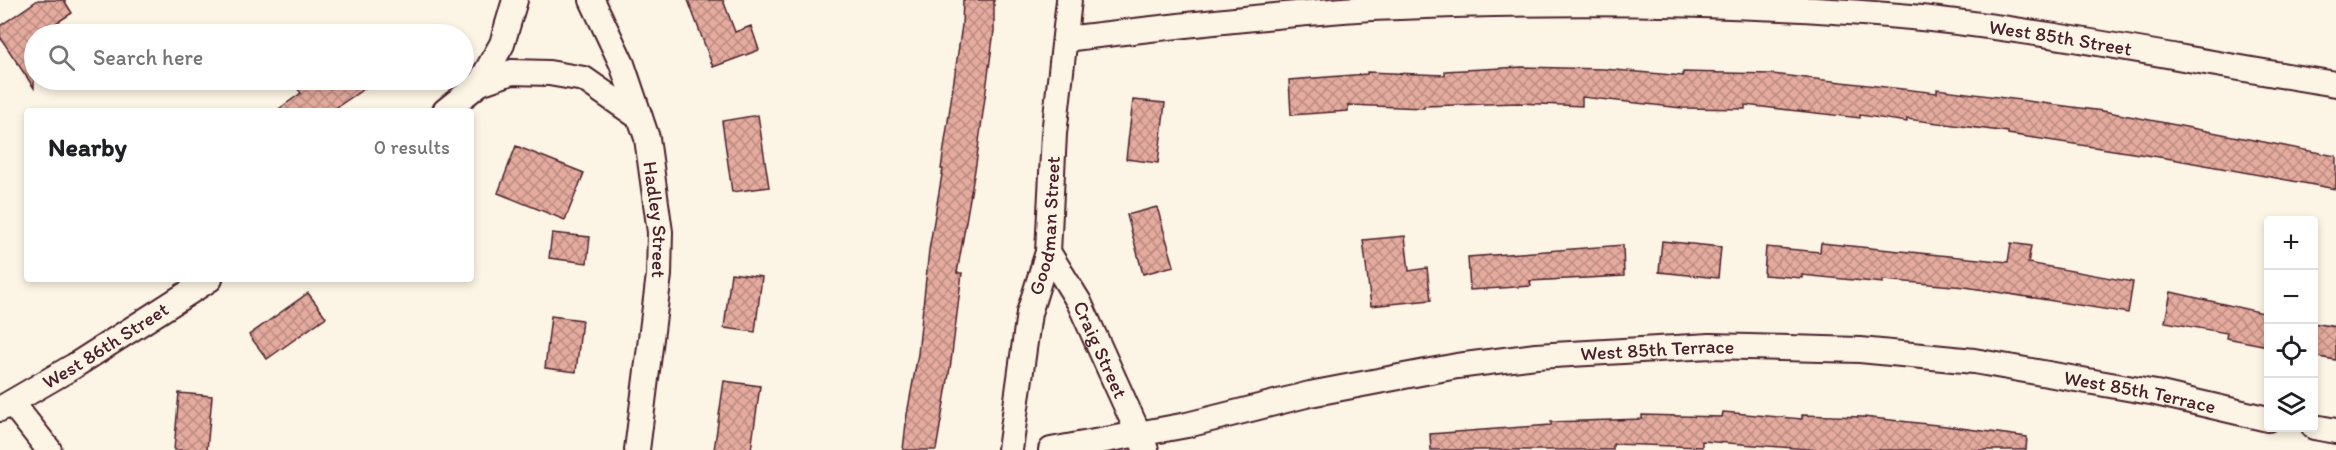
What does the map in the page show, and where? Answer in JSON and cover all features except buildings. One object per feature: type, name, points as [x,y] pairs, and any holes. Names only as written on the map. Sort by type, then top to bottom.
[{"type":"street","points":[[480,83],[502,44],[515,0]]},
{"type":"street","name":"Hadley Street","points":[[592,0],[622,64],[640,118],[653,166],[660,232],[659,275],[637,450]]},
{"type":"street","name":"Goodman Street","points":[[1010,450],[1029,313],[1048,252],[1054,134],[1069,0]]},
{"type":"street","name":"West 85th Street","points":[[1065,39],[1241,19],[1373,8],[1573,1],[1676,3],[1890,16],[2023,31],[2136,48],[2336,84]]},
{"type":"street","points":[[474,88],[480,83],[513,72],[549,73],[584,80],[640,118]]},
{"type":"street","points":[[449,108],[471,90]]},
{"type":"street","name":"Craig Street","points":[[1048,252],[1079,302],[1142,442]]},
{"type":"street","name":"West 86th Street","points":[[6,406],[205,282]]},
{"type":"street","name":"West 85th Terrace","points":[[1051,450],[1142,442],[1187,425],[1310,394],[1457,366],[1547,355],[1710,346],[1860,350],[1974,361],[2156,393],[2264,418]]},
{"type":"street","points":[[6,406],[49,450]]},
{"type":"street","points":[[2318,428],[2336,431]]}]
